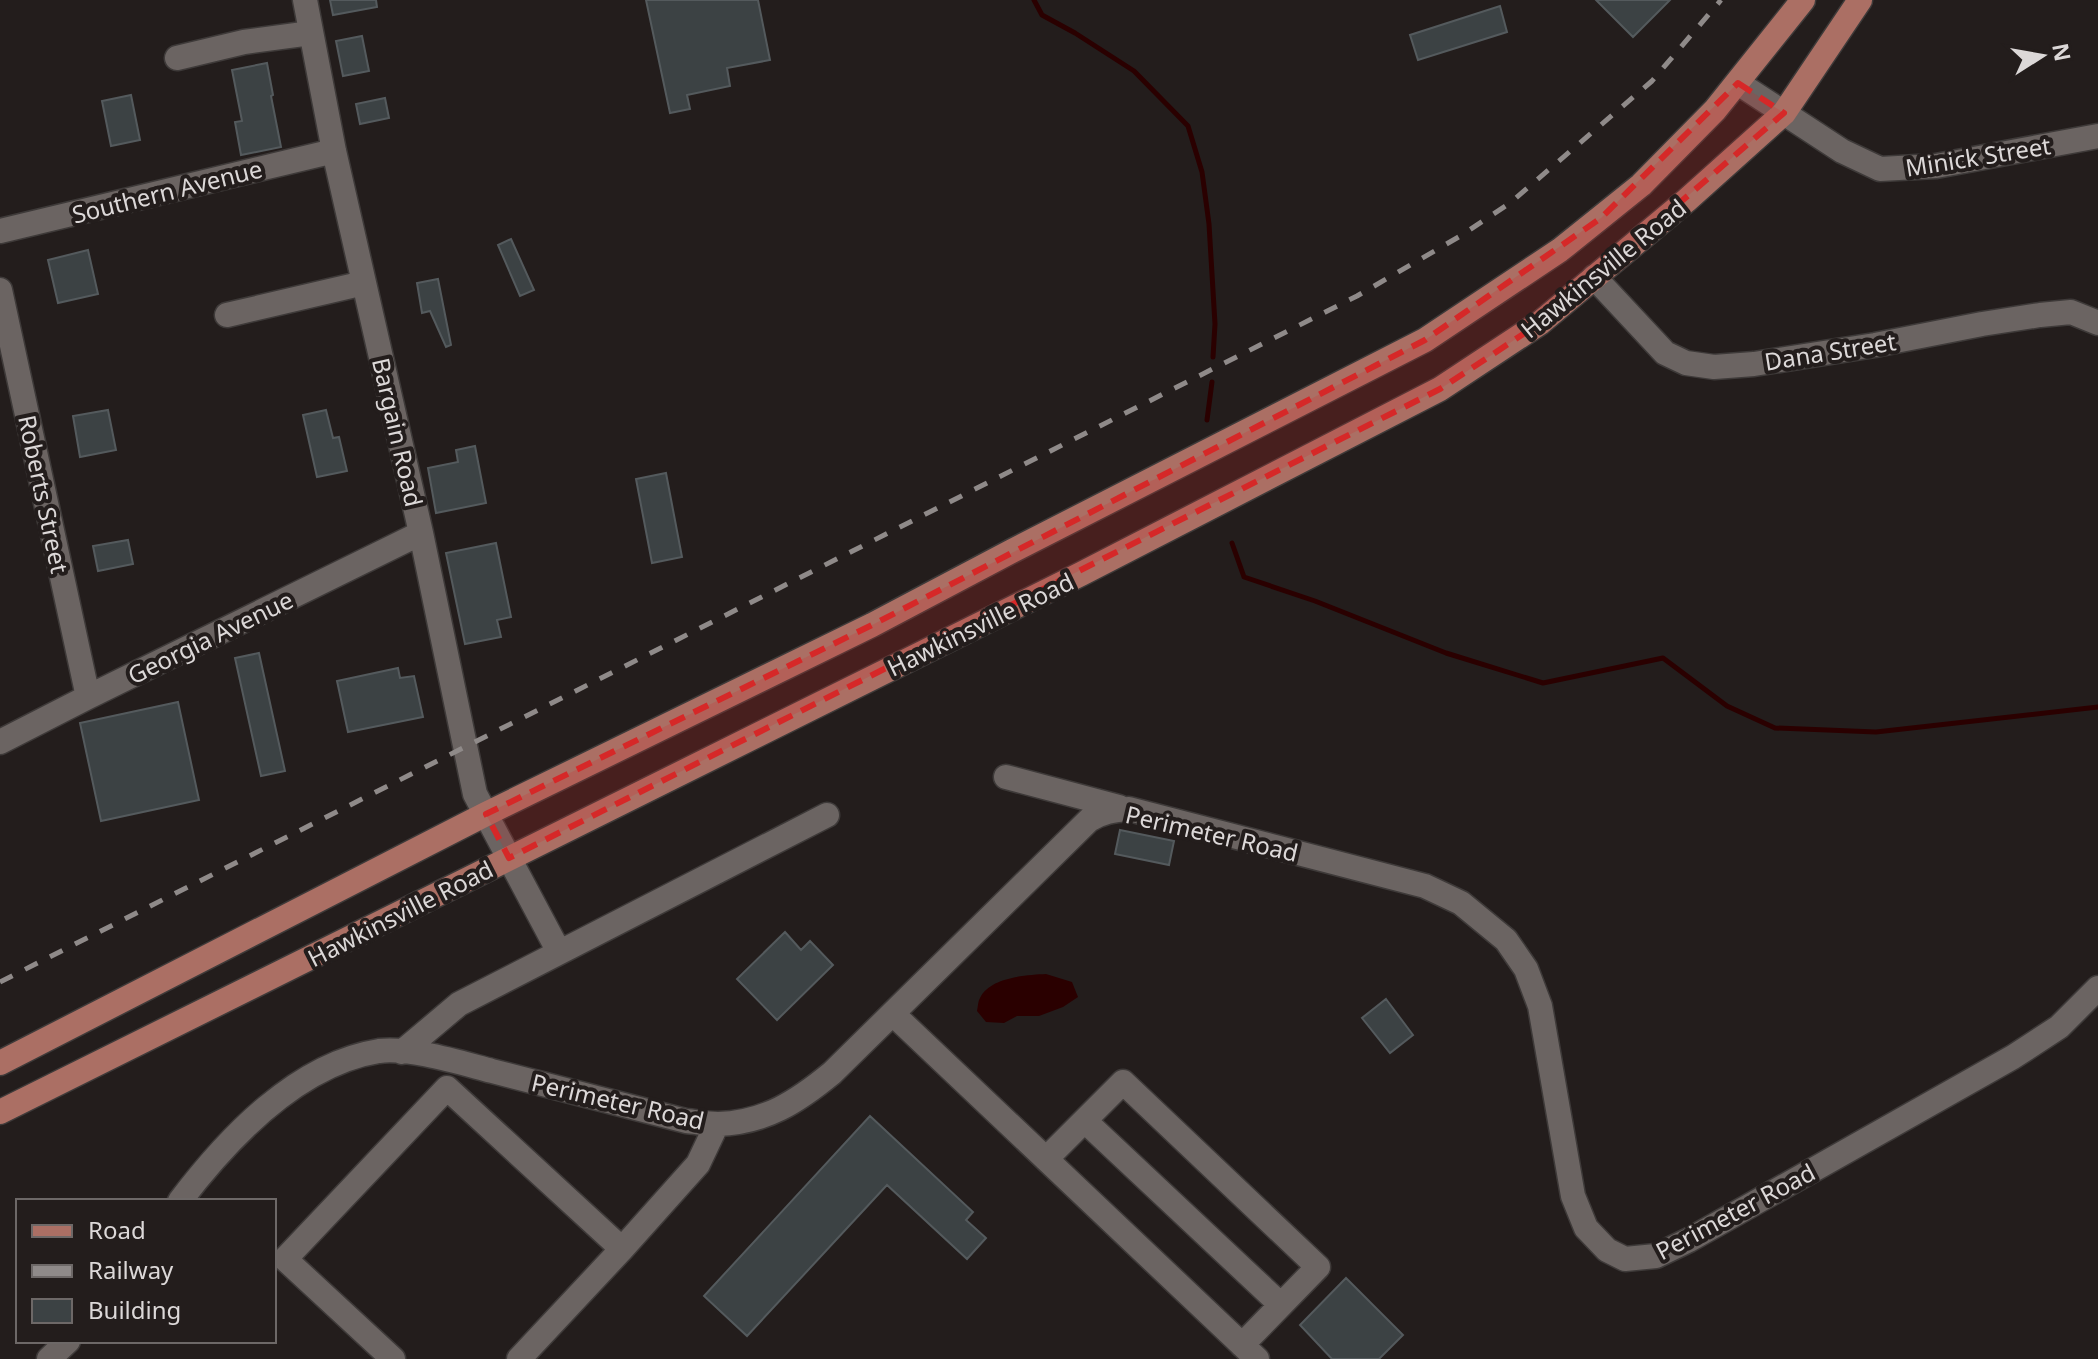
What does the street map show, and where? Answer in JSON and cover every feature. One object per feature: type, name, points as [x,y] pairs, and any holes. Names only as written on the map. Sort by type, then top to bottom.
[{"type":"main road","name":"Hawkinsville Road","points":[[0,1063],[486,814],[872,625],[1425,340],[1560,250],[1641,185],[1679,149],[1738,83],[1803,0]]},
{"type":"main road","name":"Hawkinsville Road","points":[[0,1112],[1081,574],[1440,389],[1540,323],[1687,200],[1784,113],[1860,0]]},
{"type":"street","name":"Bargain Road","points":[[305,0],[334,151],[421,533],[475,794],[559,952]]},
{"type":"street","points":[[177,58],[244,42],[311,33]]},
{"type":"street","name":"Minick Street","points":[[1738,83],[1842,151],[1880,169],[1936,166],[2098,136]]},
{"type":"street","name":"Southern Avenue","points":[[0,231],[334,151]]},
{"type":"street","name":"Dana Street","points":[[1594,277],[1665,353],[1686,363],[1714,367],[1754,364],[1875,345],[2040,315],[2071,312],[2098,323]]},
{"type":"street","points":[[227,315],[364,283]]},
{"type":"street","name":"Roberts Street","points":[[0,290],[88,697]]},
{"type":"street","name":"Georgia Avenue","points":[[0,742],[421,533]]},
{"type":"street","points":[[1006,777],[1129,809]]},
{"type":"street","name":"Perimeter Road","points":[[181,1199],[232,1141],[294,1086],[351,1057],[383,1051],[457,1062],[686,1121],[717,1124],[749,1121],[785,1108],[832,1073],[1089,820],[1101,813],[1129,809],[1425,886],[1461,903],[1506,940],[1526,969],[1540,1006],[1573,1196],[1586,1228],[1607,1250],[1625,1259],[1656,1256],[1689,1240],[2013,1057],[2059,1027],[2098,988]]},
{"type":"street","points":[[402,1052],[459,1004],[827,815]]},
{"type":"street","points":[[893,1014],[1249,1352],[1281,1305],[1318,1267],[1123,1082],[1046,1159]]},
{"type":"street","points":[[393,1359],[285,1259],[447,1088],[622,1249]]},
{"type":"street","points":[[1085,1121],[1281,1305]]},
{"type":"street","points":[[519,1359],[698,1164],[717,1124]]},
{"type":"street","points":[[49,1359],[66,1343]]},
{"type":"highlighted area","points":[[1738,83],[1784,113],[1540,323],[1440,389],[509,858],[486,814],[872,625],[1425,340],[1601,218]]},
{"type":"shaded area","points":[[1046,974],[1072,982],[1078,997],[1063,1007],[1039,1016],[1017,1016],[1004,1023],[986,1022],[977,1011],[985,991],[1000,981]]},
{"type":"building","points":[[330,0],[376,0],[377,7],[333,15]]},
{"type":"building","points":[[646,0],[758,0],[770,60],[727,68],[730,86],[687,95],[690,109],[670,113]]},
{"type":"building","points":[[1596,0],[1670,0],[1633,37]]},
{"type":"building","points":[[1500,6],[1507,32],[1418,60],[1410,35]]},
{"type":"building","points":[[362,36],[369,71],[343,76],[336,41]]},
{"type":"building","points":[[267,63],[281,147],[241,155],[235,122],[242,121],[232,70]]},
{"type":"building","points":[[131,95],[140,140],[111,146],[102,101]]},
{"type":"building","points":[[385,98],[389,118],[360,124],[356,104]]},
{"type":"building","points":[[511,239],[534,290],[520,296],[498,245]]},
{"type":"building","points":[[88,250],[98,294],[58,303],[48,260]]},
{"type":"building","points":[[438,279],[451,345],[446,347],[430,311],[422,313],[417,283]]},
{"type":"building","points":[[108,410],[116,450],[80,457],[73,416]]},
{"type":"building","points":[[326,410],[333,438],[339,437],[347,471],[317,477],[303,415]]},
{"type":"building","points":[[475,446],[486,503],[436,513],[428,468],[458,462],[456,450]]},
{"type":"building","points":[[666,473],[682,557],[652,563],[636,479]]},
{"type":"building","points":[[128,540],[133,564],[98,571],[93,546]]},
{"type":"building","points":[[496,543],[511,617],[497,620],[501,637],[465,644],[446,553]]},
{"type":"building","points":[[259,653],[285,771],[261,776],[235,658]]},
{"type":"building","points":[[398,668],[400,678],[414,676],[423,717],[348,732],[337,681]]},
{"type":"building","points":[[178,702],[199,800],[101,821],[80,723]]},
{"type":"building","points":[[1120,830],[1174,841],[1169,865],[1115,854]]},
{"type":"building","points":[[785,932],[801,950],[810,941],[833,965],[777,1020],[737,979]]},
{"type":"building","points":[[1386,999],[1413,1035],[1390,1053],[1362,1018]]},
{"type":"building","points":[[870,1116],[973,1212],[966,1220],[986,1238],[967,1259],[887,1185],[747,1336],[704,1296]]},
{"type":"building","points":[[1346,1278],[1403,1335],[1379,1359],[1332,1359],[1300,1325]]},
{"type":"waterway","points":[[1034,0],[1042,15],[1134,71],[1188,126],[1202,172],[1209,224],[1215,324],[1213,357]]},
{"type":"waterway","points":[[1207,420],[1212,382]]},
{"type":"waterway","points":[[1232,543],[1244,577],[1315,601],[1446,653],[1543,683],[1663,658],[1727,706],[1775,728],[1876,732],[2098,707]]},
{"type":"railway","points":[[0,982],[1357,296],[1462,235],[1510,203],[1652,81],[1721,0]]}]
